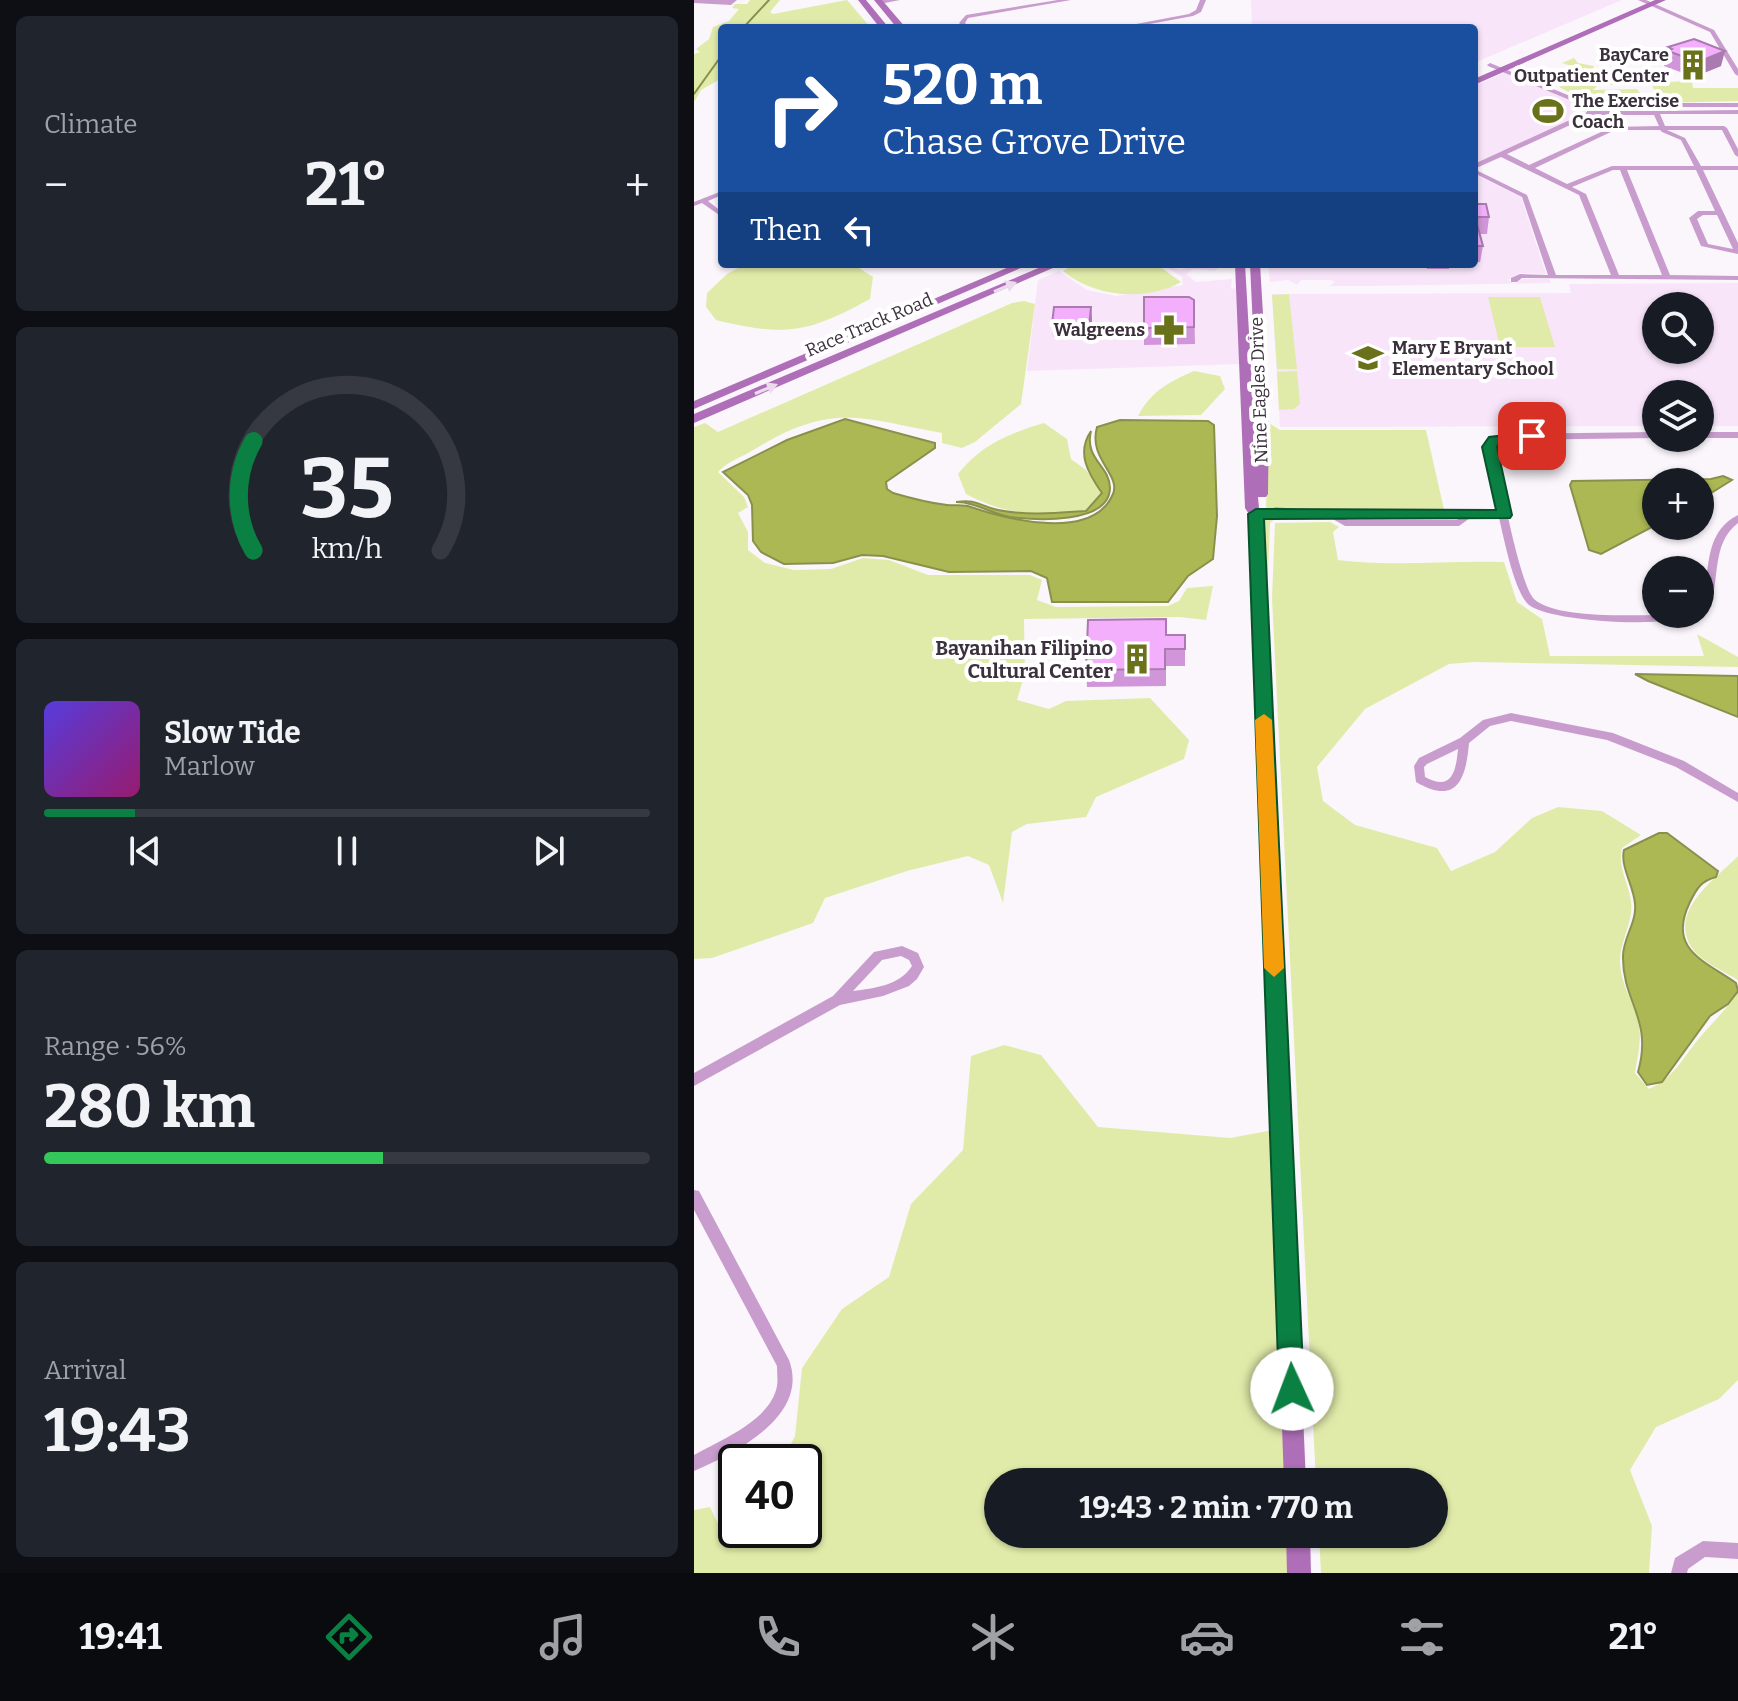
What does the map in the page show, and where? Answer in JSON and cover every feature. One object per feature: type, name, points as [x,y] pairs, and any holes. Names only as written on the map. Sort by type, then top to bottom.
[{"type":"street","points":[[694,1],[731,3],[734,0]]},
{"type":"street","points":[[862,0],[882,24]]},
{"type":"street","points":[[871,11],[880,2],[895,0]]},
{"type":"street","points":[[963,24],[966,17],[1068,0]]},
{"type":"street","points":[[1140,24],[1191,15],[1199,11],[1203,0]]},
{"type":"street","points":[[1478,70],[1641,0],[1712,31],[1738,74]]},
{"type":"street","points":[[1478,80],[1662,0]]},
{"type":"street","points":[[880,2],[899,24]]},
{"type":"street","points":[[1490,65],[1586,105],[1738,112]]},
{"type":"street","points":[[1586,105],[1591,113]]},
{"type":"street","points":[[1478,167],[1591,113],[1738,105]]},
{"type":"street","points":[[1655,108],[1667,133],[1683,139],[1738,251],[1721,252],[1705,246],[1693,218],[1701,213],[1719,213]]},
{"type":"street","points":[[1531,167],[1610,129],[1724,128],[1738,155]]},
{"type":"street","points":[[1501,154],[1570,185],[1586,200],[1616,277]]},
{"type":"street","points":[[1623,168],[1667,278]]},
{"type":"street","points":[[1570,185],[1600,170],[1738,168]]},
{"type":"street","points":[[1478,171],[1525,196],[1553,277]]},
{"type":"street","points":[[694,204],[718,195]]},
{"type":"street","points":[[703,201],[718,212]]},
{"type":"street","name":"Race Track Road","points":[[694,405],[1017,268]]},
{"type":"street","name":"Race Track Road","points":[[694,419],[1046,268]]},
{"type":"street","name":"Nine Eagles Drive","points":[[1240,268],[1252,508],[1263,514]]},
{"type":"street","name":"Nine Eagles Drive","points":[[1255,268],[1263,414],[1260,509],[1263,514],[1295,1468]]},
{"type":"street","points":[[1517,278],[1738,278]]},
{"type":"street","points":[[1248,414],[1263,414]]},
{"type":"street","points":[[1642,435],[1494,440],[1490,447],[1523,588],[1530,601],[1542,610],[1606,616],[1642,615]]},
{"type":"street","points":[[1714,435],[1738,435]]},
{"type":"street","points":[[1263,514],[1300,517],[1332,515],[1345,523],[1459,523],[1468,515],[1505,515]]},
{"type":"street","points":[[1714,567],[1718,536],[1723,527],[1738,518]]},
{"type":"street","points":[[1464,741],[1459,778],[1454,784],[1434,787],[1420,779],[1419,766],[1423,761],[1464,741],[1498,718],[1572,727],[1609,736],[1680,764],[1738,798]]},
{"type":"street","points":[[694,1080],[837,1000],[902,986],[914,977],[918,967],[914,957],[902,951],[878,956],[837,1000]]},
{"type":"street","points":[[694,1463],[770,1417],[783,1399],[787,1380],[784,1365],[695,1203]]},
{"type":"street","points":[[1298,1548],[1299,1573]]},
{"type":"street","points":[[1679,1573],[1681,1564],[1703,1549],[1738,1551]]},
{"type":"shaded area","points":[[750,0],[780,0],[770,12],[773,14],[847,0],[868,24],[721,24],[729,21],[739,9],[732,8],[735,4],[747,4]]},
{"type":"shaded area","points":[[1251,0],[1622,0],[1478,61],[1478,24],[1252,24]]},
{"type":"shaded area","points":[[718,25],[718,79],[701,90],[694,102],[694,54],[700,52],[696,49],[709,39],[713,27]]},
{"type":"shaded area","points":[[1574,58],[1578,63],[1594,66],[1593,69],[1610,72],[1605,75],[1616,84],[1692,81],[1693,88],[1738,88],[1738,101],[1660,103],[1652,85],[1611,85],[1596,77],[1597,74],[1562,63]]},
{"type":"shaded area","points":[[1504,73],[1582,105],[1586,112],[1478,162],[1478,84]]},
{"type":"shaded area","points":[[1581,77],[1600,83],[1593,90],[1637,89],[1646,101],[1586,101],[1559,87]]},
{"type":"shaded area","points":[[1478,176],[1521,197],[1546,274],[1520,273],[1508,280],[1513,284],[1329,286],[1335,282],[1301,280],[1297,285],[1288,280],[1270,282],[1268,268],[1478,268]]},
{"type":"shaded area","points":[[738,268],[859,268],[873,277],[870,299],[812,325],[779,330],[716,320],[706,307],[707,293],[727,274]]},
{"type":"shaded area","points":[[1068,268],[1162,268],[1181,282],[1152,292],[1120,294],[1089,286],[1063,271]]},
{"type":"shaded area","points":[[1168,268],[1218,268],[1215,271],[1193,269],[1186,274],[1196,282],[1232,279],[1231,289],[1236,288],[1241,364],[1027,371],[1038,280],[1059,271],[1087,290],[1116,296],[1183,285],[1182,277]]},
{"type":"shaded area","points":[[1523,279],[1549,279],[1551,283],[1515,284]]},
{"type":"shaded area","points":[[1738,283],[1738,426],[1714,426],[1714,380],[1642,380],[1642,426],[1280,427],[1272,294],[1571,293],[1569,284]]},
{"type":"shaded area","points":[[1289,294],[1297,369],[1277,369],[1272,295]]},
{"type":"shaded area","points":[[1488,297],[1540,297],[1555,347],[1500,347]]},
{"type":"shaded area","points":[[1024,301],[1035,304],[1021,404],[975,442],[962,448],[942,443],[942,433],[867,419],[826,419],[782,434],[730,462],[718,472],[744,497],[748,507],[738,513],[748,532],[748,550],[765,563],[794,570],[831,569],[863,558],[889,560],[928,575],[1030,575],[1042,580],[1037,600],[1056,607],[1168,606],[1179,601],[1187,588],[1213,586],[1206,620],[1180,617],[1024,619],[1025,673],[1017,700],[1049,709],[1066,701],[1150,698],[1189,740],[1184,759],[1096,797],[1086,817],[1027,824],[1012,832],[1003,903],[989,865],[968,856],[907,871],[825,898],[813,923],[712,958],[694,959],[694,427],[705,423],[718,432],[1012,303]]},
{"type":"shaded area","points":[[1194,371],[1220,376],[1225,389],[1201,415],[1138,416],[1162,388]]},
{"type":"shaded area","points":[[1297,371],[1300,404],[1294,409],[1279,410],[1277,372]]},
{"type":"shaded area","points":[[845,419],[935,443],[935,448],[886,482],[887,489],[893,493],[1048,523],[1087,518],[1103,509],[1113,494],[1113,480],[1097,448],[1097,427],[1120,420],[1208,421],[1214,425],[1217,516],[1213,559],[1188,576],[1168,602],[1052,602],[1047,578],[1031,571],[949,572],[883,556],[862,555],[833,563],[784,564],[761,552],[753,541],[752,505],[748,495],[723,472],[787,440]]},
{"type":"shaded area","points":[[1044,423],[1067,439],[1071,459],[1086,470],[1103,493],[1086,511],[1024,513],[997,507],[966,494],[958,474],[976,455],[1007,436]]},
{"type":"shaded area","points":[[1269,423],[1280,430],[1426,430],[1445,514],[1329,511],[1330,519],[1275,519],[1270,523],[1267,598],[1285,981],[1282,977],[1262,515],[1266,509]]},
{"type":"shaded area","points":[[1091,431],[1091,449],[1109,480],[1110,488],[1106,500],[1097,509],[1069,518],[1036,519],[1010,517],[956,502],[974,502],[1020,513],[1086,511],[1102,493],[1088,470],[1084,455]]},
{"type":"shaded area","points":[[1723,476],[1732,480],[1714,491],[1714,478]]},
{"type":"shaded area","points":[[1642,480],[1642,532],[1601,554],[1589,550],[1570,485],[1572,481]]},
{"type":"shaded area","points":[[1330,522],[1339,527],[1333,532],[1338,560],[1379,563],[1504,562],[1517,602],[1542,619],[1550,656],[1704,656],[1697,634],[1738,657],[1738,667],[1449,664],[1365,709],[1317,767],[1323,801],[1355,825],[1437,848],[1451,871],[1495,852],[1532,818],[1558,807],[1602,811],[1641,835],[1622,848],[1621,862],[1631,909],[1620,963],[1640,1031],[1635,1073],[1649,1089],[1666,1079],[1738,991],[1738,1380],[1719,1399],[1656,1427],[1630,1470],[1652,1526],[1649,1573],[1321,1573],[1320,1548],[1448,1548],[1448,1468],[1315,1468],[1272,598],[1275,523]]},
{"type":"shaded area","points":[[1635,674],[1738,676],[1738,717],[1648,681]]},
{"type":"shaded area","points":[[1659,833],[1667,833],[1718,871],[1716,877],[1703,883],[1695,893],[1684,918],[1683,931],[1692,952],[1736,983],[1738,991],[1728,1004],[1710,1016],[1662,1082],[1647,1085],[1638,1072],[1642,1038],[1624,974],[1623,951],[1634,918],[1635,904],[1623,856],[1624,850]]},
{"type":"shaded area","points":[[1738,856],[1738,980],[1696,953],[1686,934],[1686,921],[1698,896]]},
{"type":"shaded area","points":[[1004,1045],[1041,1055],[1098,1127],[1230,1138],[1273,1130],[1285,1468],[984,1468],[984,1548],[1288,1548],[1289,1573],[694,1573],[694,1510],[710,1507],[718,1524],[718,1548],[822,1548],[822,1444],[791,1444],[795,1436],[802,1368],[842,1309],[889,1277],[911,1204],[963,1150],[971,1056]]},
{"type":"building","points":[[1694,39],[1725,51],[1698,62],[1668,51],[1672,49],[1668,47]]},
{"type":"building","points":[[1478,204],[1486,204],[1489,217],[1478,217]]},
{"type":"building","points":[[1478,228],[1483,246],[1478,246]]},
{"type":"building","points":[[1144,297],[1189,297],[1194,300],[1194,327],[1144,328]]},
{"type":"building","points":[[1054,307],[1091,307],[1089,326],[1052,324]]},
{"type":"building","points":[[1166,619],[1166,635],[1185,635],[1185,649],[1165,649],[1165,669],[1086,670],[1088,620]]},
{"type":"waterway","points":[[747,24],[769,0]]},
{"type":"waterway","points":[[694,94],[718,61]]},
{"type":"slow traffic","points":[[1264,720],[1274,968]]},
{"type":"place","name":"BayCare Outpatient Center","points":[[1693,65]]},
{"type":"place","name":"The Exercise Coach","points":[[1548,111]]},
{"type":"place","name":"Walgreens","points":[[1169,330]]},
{"type":"place","name":"Mary E Bryant Elementary School","points":[[1368,358]]},
{"type":"place","name":"Bayanihan Filipino Cultural Center","points":[[1137,659]]},
{"type":"route","points":[[1292,1389],[1256,514],[1276,517],[1313,514],[1505,515],[1490,447],[1494,440],[1532,436]]}]
